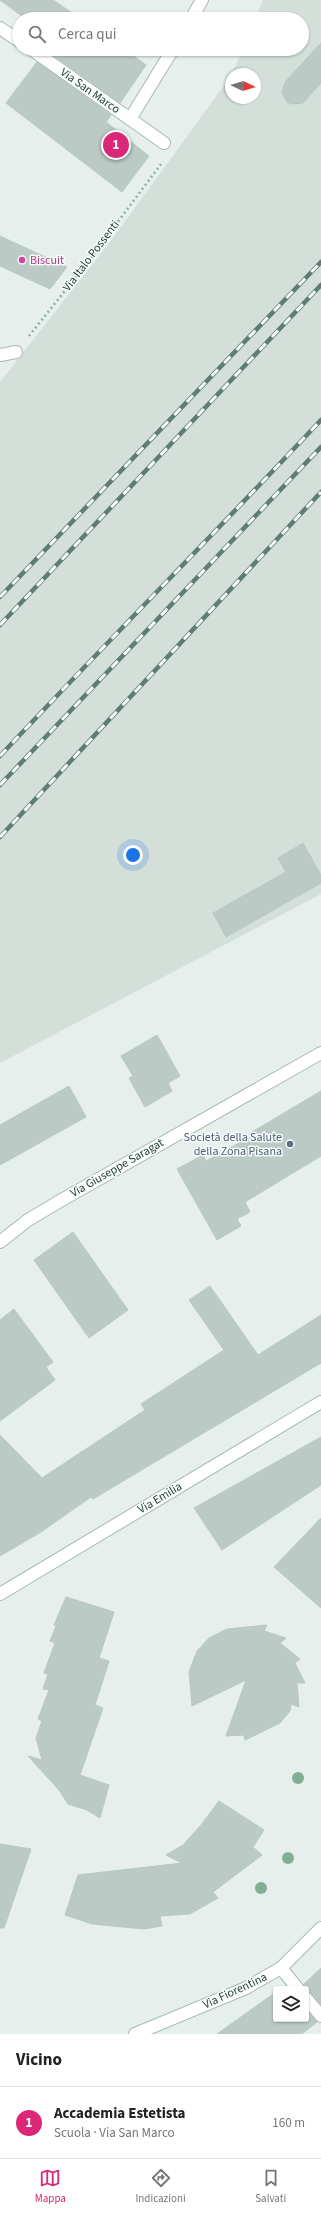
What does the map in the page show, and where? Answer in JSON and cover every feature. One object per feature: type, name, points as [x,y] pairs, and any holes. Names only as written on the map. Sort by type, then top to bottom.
[{"type":"main road","points":[[195,12],[202,0]]},
{"type":"main road","points":[[0,28],[12,36]]},
{"type":"main road","name":"Via San Marco","points":[[41,56],[164,143]]},
{"type":"main road","name":"Via San Marco","points":[[130,119],[168,56]]},
{"type":"main road","points":[[0,355],[16,352]]},
{"type":"main road","name":"Via Giuseppe Saragat","points":[[0,1242],[28,1220],[60,1201],[321,1053]]},
{"type":"main road","name":"Via Emilia","points":[[0,1594],[321,1402]]},
{"type":"main road","name":"Via Fiorentina","points":[[135,2034],[246,1988],[281,1968],[321,1928]]},
{"type":"main road","points":[[281,1968],[296,1986]]},
{"type":"main road","points":[[309,2002],[321,2016]]},
{"type":"path","name":"Via Italo Possenti","points":[[16,352],[91,258],[166,157],[164,143]]},
{"type":"shaded area","points":[[263,0],[321,0],[321,894],[0,1063],[0,382],[107,246],[225,84],[225,104],[261,104],[261,68],[235,68],[240,56],[309,56],[309,12],[258,12]]},
{"type":"building","points":[[0,0],[53,0],[71,12],[16,12]]},
{"type":"building","points":[[321,43],[321,83],[303,103],[292,104],[287,102],[282,92],[285,82]]},
{"type":"building","points":[[54,56],[134,56],[146,65],[120,103]]},
{"type":"building","points":[[37,62],[111,115],[106,122],[149,156],[122,192],[6,103]]},
{"type":"building","points":[[0,236],[67,267],[50,289],[0,266]]},
{"type":"building","points":[[303,843],[321,875],[321,883],[226,937],[213,913],[286,872],[278,858]]},
{"type":"building","points":[[157,1035],[180,1076],[168,1083],[172,1091],[145,1107],[129,1078],[133,1076],[121,1056]]},
{"type":"building","points":[[69,1086],[86,1117],[0,1165],[0,1125]]},
{"type":"building","points":[[321,1091],[321,1156],[245,1202],[250,1212],[237,1219],[241,1226],[217,1240],[177,1169],[203,1155],[206,1161],[254,1135],[252,1132]]},
{"type":"building","points":[[73,1232],[128,1310],[89,1338],[34,1260]]},
{"type":"building","points":[[210,1286],[258,1355],[321,1315],[321,1363],[93,1499],[91,1497],[41,1532],[0,1556],[0,1435],[42,1478],[145,1410],[141,1404],[224,1350],[189,1300]]},
{"type":"building","points":[[14,1309],[53,1362],[46,1367],[55,1380],[0,1421],[0,1320]]},
{"type":"building","points":[[321,1437],[321,1485],[222,1550],[194,1508]]},
{"type":"building","points":[[321,1518],[321,1608],[274,1567]]},
{"type":"building","points":[[66,1597],[114,1612],[99,1658],[109,1661],[95,1705],[103,1708],[80,1775],[109,1785],[100,1818],[87,1810],[68,1804],[59,1790],[28,1756],[42,1760],[36,1738],[42,1721],[38,1719],[49,1690],[43,1689],[48,1674],[44,1673],[55,1643],[50,1641],[56,1626],[54,1625]]},
{"type":"building","points":[[267,1625],[264,1631],[286,1638],[280,1643],[300,1659],[295,1663],[305,1683],[297,1683],[299,1707],[291,1704],[290,1711],[280,1723],[245,1740],[244,1735],[226,1736],[246,1680],[192,1706],[189,1672],[197,1651],[209,1638],[227,1629]]},
{"type":"building","points":[[219,1801],[264,1830],[253,1847],[262,1855],[213,1892],[218,1898],[190,1914],[160,1916],[162,1926],[144,1929],[92,1924],[65,1915],[78,1875],[182,1863],[166,1855],[183,1845],[201,1825]]},
{"type":"building","points":[[0,1844],[31,1849],[4,1928],[0,1928]]},
{"type":"building","points":[[321,1968],[321,2004],[309,1992],[309,1986],[305,1986],[304,1984]]},
{"type":"building","points":[[273,1994],[273,2022],[309,2022],[309,2013],[317,2022],[302,2034],[217,2034]]},
{"type":"railway","points":[[0,597],[321,262]]},
{"type":"railway","points":[[0,625],[321,285]]},
{"type":"railway","points":[[0,756],[321,420]]},
{"type":"railway","points":[[0,785],[321,447]]},
{"type":"railway","points":[[0,837],[321,492]]},
{"type":"place","name":"Accademia Estetista","points":[[116,145]]},
{"type":"place","name":"Biscuit","points":[[22,260]]},
{"type":"place","name":"Società della Salute della Zona Pisana","points":[[290,1144]]}]
